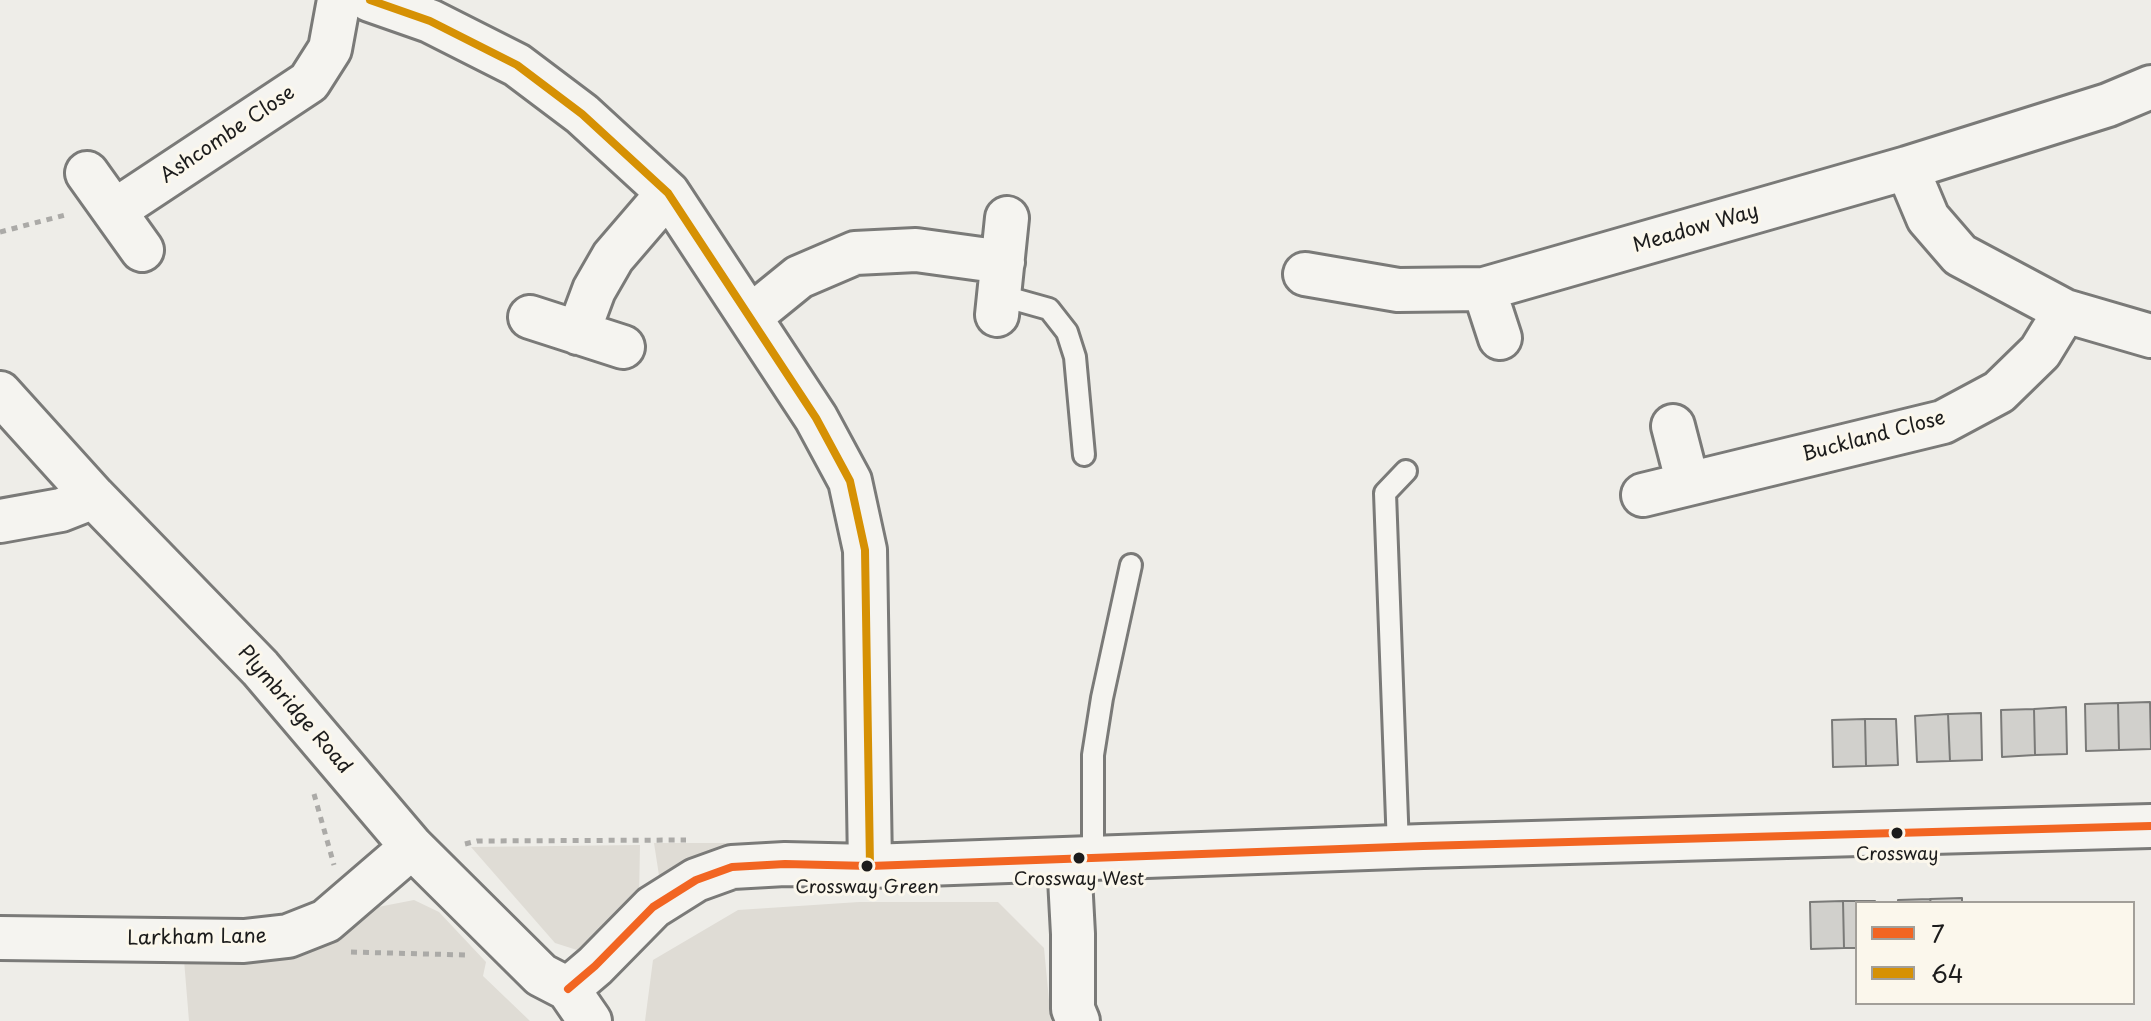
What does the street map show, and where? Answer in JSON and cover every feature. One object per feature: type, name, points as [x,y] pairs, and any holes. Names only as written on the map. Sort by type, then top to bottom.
[{"type":"street","name":"Ashcombe Close","points":[[114,211],[309,82],[330,49],[339,0]]},
{"type":"street","points":[[370,0],[430,21],[517,65],[582,114],[668,193],[816,418],[850,481],[865,550],[870,866]]},
{"type":"street","name":"Meadow Way","points":[[1305,274],[1398,290],[1484,289],[1907,168],[2108,105],[2151,87]]},
{"type":"street","points":[[1907,168],[1928,218],[1960,255],[2065,311],[2151,336]]},
{"type":"street","points":[[87,173],[142,250]]},
{"type":"street","points":[[578,333],[594,290],[613,257],[668,193]]},
{"type":"street","points":[[751,316],[799,277],[855,253],[916,250],[1000,291],[1007,218]]},
{"type":"street","points":[[1484,289],[1500,338]]},
{"type":"street","name":"Buckland Close","points":[[1643,495],[1943,422],[1999,392],[2040,352],[2065,311]]},
{"type":"street","points":[[530,317],[623,347]]},
{"type":"street","name":"Plymbridge Road","points":[[0,393],[94,497],[260,668],[417,852],[541,975],[579,1005]]},
{"type":"street","points":[[1673,426],[1688,484]]},
{"type":"street","points":[[0,521],[61,510],[94,497]]},
{"type":"street","points":[[579,1005],[595,966],[653,907],[696,880],[732,867],[785,864],[870,866],[1398,847],[2151,826]]},
{"type":"street","name":"Larkham Lane","points":[[0,938],[244,941],[288,936],[326,921],[417,852]]},
{"type":"street","points":[[1078,1021],[1073,1009],[1081,859]]},
{"type":"lane","points":[[1000,291],[1049,309],[1067,332],[1075,357],[1084,455]]},
{"type":"lane","points":[[1398,847],[1385,493],[1406,471]]},
{"type":"lane","points":[[1081,859],[1102,698],[1131,565]]},
{"type":"path","points":[[0,232],[38,222]]},
{"type":"path","points":[[310,782],[346,904]]},
{"type":"path","points":[[417,852],[477,841],[693,840]]},
{"type":"path","points":[[288,936],[351,952],[490,956],[508,942]]},
{"type":"shaded area","points":[[654,843],[734,843],[716,856],[660,882]]},
{"type":"shaded area","points":[[640,845],[639,898],[598,937],[577,950],[555,943],[471,847]]},
{"type":"shaded area","points":[[414,900],[439,912],[486,962],[483,976],[530,1021],[189,1021],[184,960],[295,955],[342,939],[373,908]]},
{"type":"shaded area","points":[[859,902],[998,902],[1044,948],[1051,1021],[645,1021],[653,960],[738,910]]},
{"type":"building","points":[[2150,702],[2151,749],[2119,750],[2118,703]]},
{"type":"building","points":[[2118,703],[2119,750],[2086,751],[2085,704]]},
{"type":"building","points":[[2066,707],[2067,754],[2035,755],[2034,709]]},
{"type":"building","points":[[2034,709],[2035,755],[2002,757],[2001,710]]},
{"type":"building","points":[[1981,713],[1982,760],[1950,761],[1948,714]]},
{"type":"building","points":[[1948,714],[1950,761],[1917,762],[1915,716]]},
{"type":"building","points":[[1865,719],[1866,766],[1833,767],[1832,720]]},
{"type":"building","points":[[1865,719],[1896,719],[1898,765],[1866,766]]},
{"type":"building","points":[[1962,898],[1962,901],[1930,901]]},
{"type":"building","points":[[1930,899],[1930,901],[1898,901]]},
{"type":"building","points":[[1843,901],[1844,948],[1811,949],[1810,902]]},
{"type":"building","points":[[1843,901],[1855,901],[1855,948],[1844,948]]},
{"type":"transit line","name":"64","points":[[370,0],[430,21],[517,65],[582,114],[668,193],[816,418],[850,481],[865,550],[870,866]]},
{"type":"transit line","name":"7","points":[[568,989],[653,907],[696,880],[732,867],[785,864],[870,866],[1423,846],[2151,826]]},
{"type":"place","name":"Crossway","points":[[1897,833]]},
{"type":"place","name":"Crossway West","points":[[1079,858]]},
{"type":"place","name":"Crossway Green","points":[[867,866]]}]
